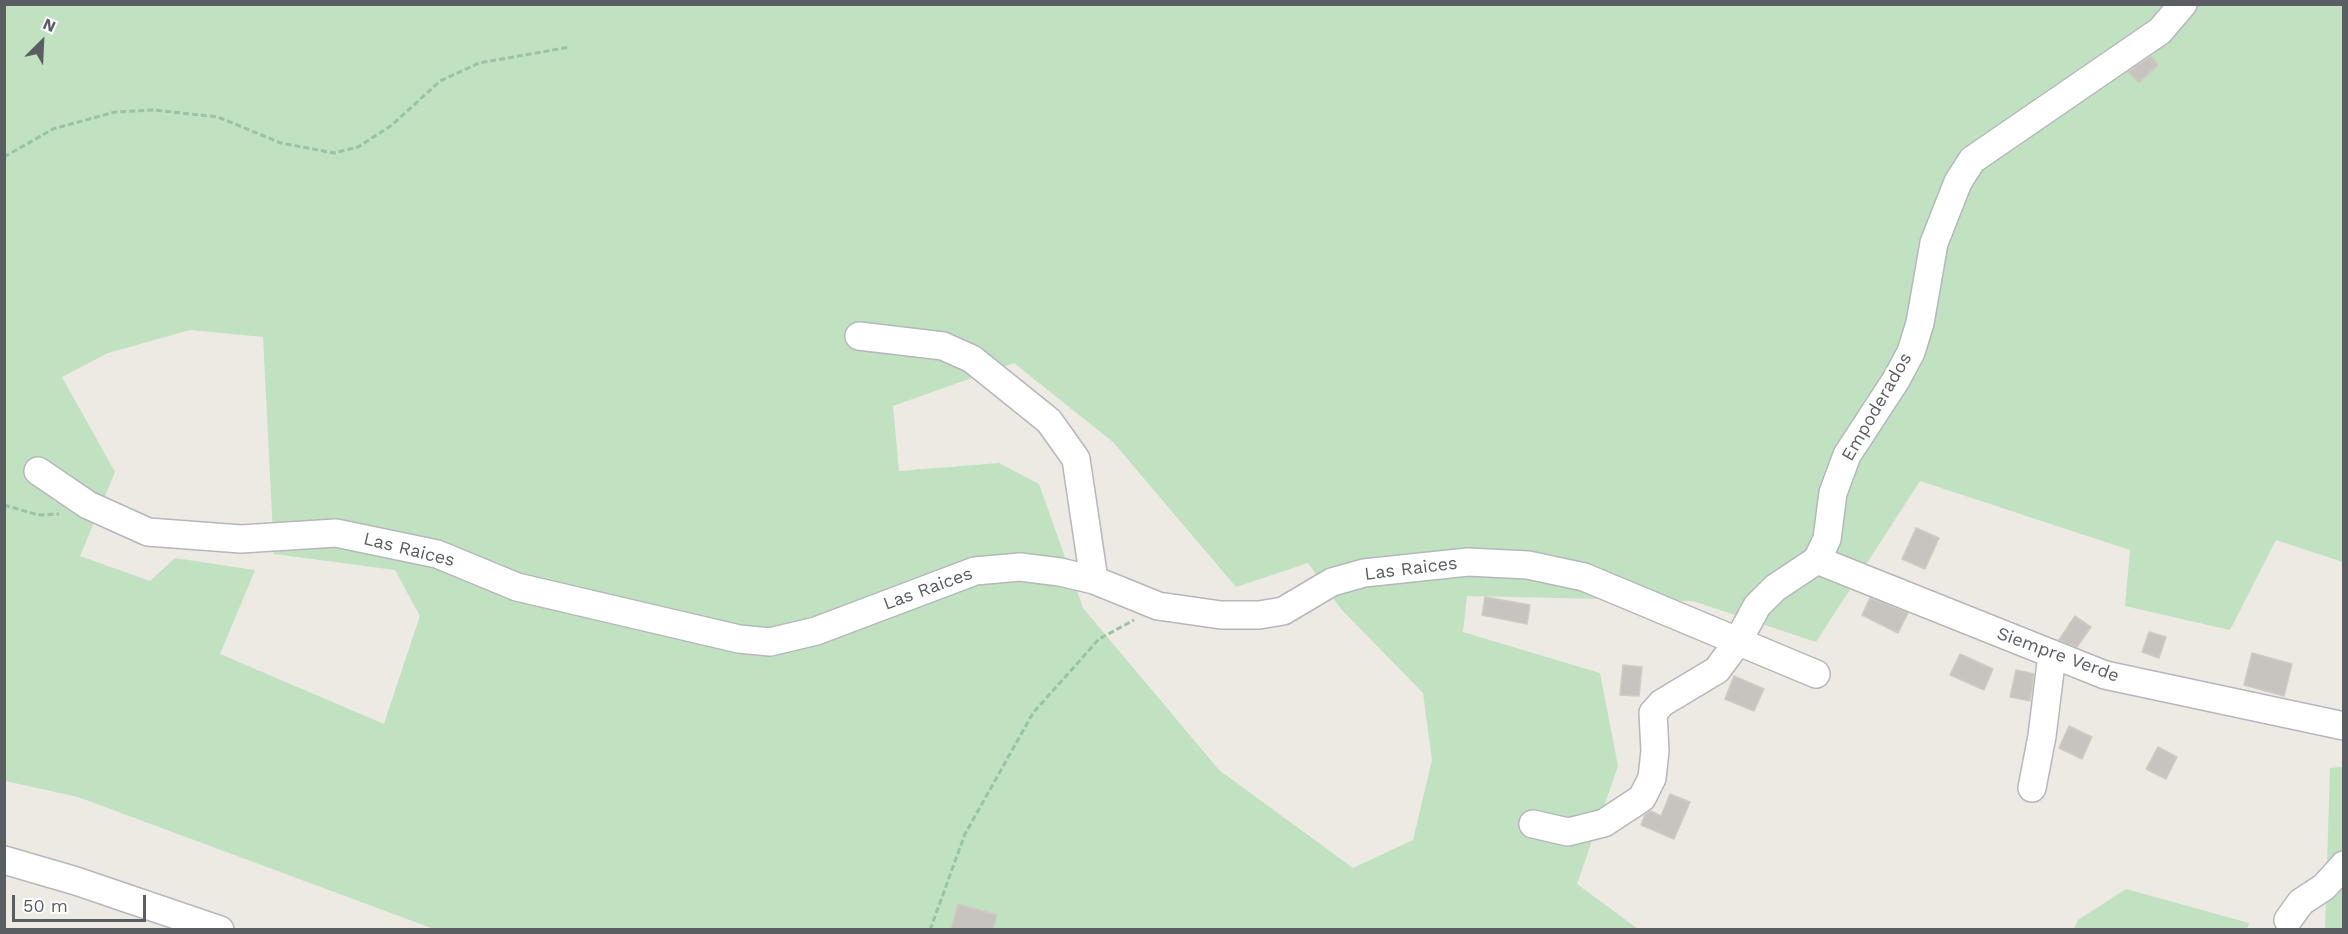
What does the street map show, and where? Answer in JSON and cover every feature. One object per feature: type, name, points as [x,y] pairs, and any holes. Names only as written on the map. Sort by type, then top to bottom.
[{"type":"street","name":"Empoderados","points":[[1818,560],[1827,539],[1833,493],[1847,455],[1896,380],[1911,352],[1920,323],[1934,243],[1958,182],[1972,160],[2160,31],[2183,4]]},
{"type":"street","points":[[859,336],[943,346],[972,359],[1049,421],[1077,459],[1094,580]]},
{"type":"street","name":"Las Raices","points":[[38,471],[100,511],[147,532],[241,539],[336,533],[437,554],[518,587],[547,595],[738,639],[770,642],[816,631],[975,571],[1020,567],[1094,580],[1158,606],[1221,615],[1259,615],[1283,611],[1332,582],[1364,573],[1468,562],[1528,565],[1584,577],[1737,643],[1816,674]]},
{"type":"street","points":[[1533,824],[1568,832],[1604,823],[1642,798],[1652,778],[1655,751],[1653,713],[1662,703],[1717,670],[1737,643],[1756,606],[1775,588],[1818,560]]},
{"type":"street","name":"Siempre Verde","points":[[1818,560],[2105,675],[2343,726]]},
{"type":"street","points":[[2032,788],[2042,736],[2052,655]]},
{"type":"street","points":[[4,860],[76,881],[220,930]]},
{"type":"street","points":[[2288,920],[2301,902],[2324,888],[2343,865]]},
{"type":"path","points":[[4,157],[53,129],[115,112],[154,110],[218,117],[281,143],[334,153],[358,147],[392,125],[440,81],[479,63],[570,46]]},
{"type":"path","points":[[4,505],[38,515],[100,511]]},
{"type":"path","points":[[930,930],[965,834],[1033,712],[1099,639],[1158,606]]},
{"type":"green space","points":[[5,5],[2343,5],[2343,562],[2276,540],[2230,630],[2125,606],[2130,550],[1920,481],[1816,642],[1693,601],[1467,596],[1463,632],[1600,673],[1618,766],[1577,884],[1638,929],[434,929],[78,797],[5,781]],"holes":[[[190,330],[263,337],[274,554],[395,570],[420,616],[384,724],[220,654],[255,570],[175,558],[150,581],[80,556],[115,472],[62,377],[108,353]],[[1014,363],[1113,442],[1236,587],[1308,563],[1341,609],[1423,693],[1432,760],[1413,840],[1353,868],[1219,770],[1083,608],[1039,484],[999,463],[899,471],[893,406]]]},
{"type":"green space","points":[[2343,767],[2343,929],[2325,930],[2330,768]]},
{"type":"green space","points":[[2126,889],[2249,923],[2247,929],[2074,929],[2078,920]]},
{"type":"building","points":[[2151,56],[2158,65],[2139,83],[2128,72]]},
{"type":"building","points":[[1916,528],[1939,538],[1925,569],[1902,559]]},
{"type":"building","points":[[1485,597],[1530,605],[1527,624],[1482,615]]},
{"type":"building","points":[[1870,598],[1908,613],[1898,633],[1862,615]]},
{"type":"building","points":[[2075,616],[2091,627],[2077,647],[2059,640]]},
{"type":"building","points":[[2149,632],[2166,637],[2159,658],[2142,652]]},
{"type":"building","points":[[2252,653],[2292,664],[2284,696],[2244,685]]},
{"type":"building","points":[[1960,654],[1993,669],[1984,690],[1950,675]]},
{"type":"building","points":[[1623,665],[1642,667],[1639,696],[1620,695]]},
{"type":"building","points":[[2016,670],[2034,674],[2030,701],[2010,697]]},
{"type":"building","points":[[1734,676],[1764,689],[1754,711],[1725,699]]},
{"type":"building","points":[[2069,726],[2092,737],[2082,759],[2059,748]]},
{"type":"building","points":[[2158,747],[2177,757],[2166,779],[2146,769]]},
{"type":"building","points":[[1670,794],[1690,802],[1674,839],[1641,825],[1645,815],[1651,811],[1661,816]]},
{"type":"building","points":[[958,904],[997,915],[993,930],[951,930]]}]
